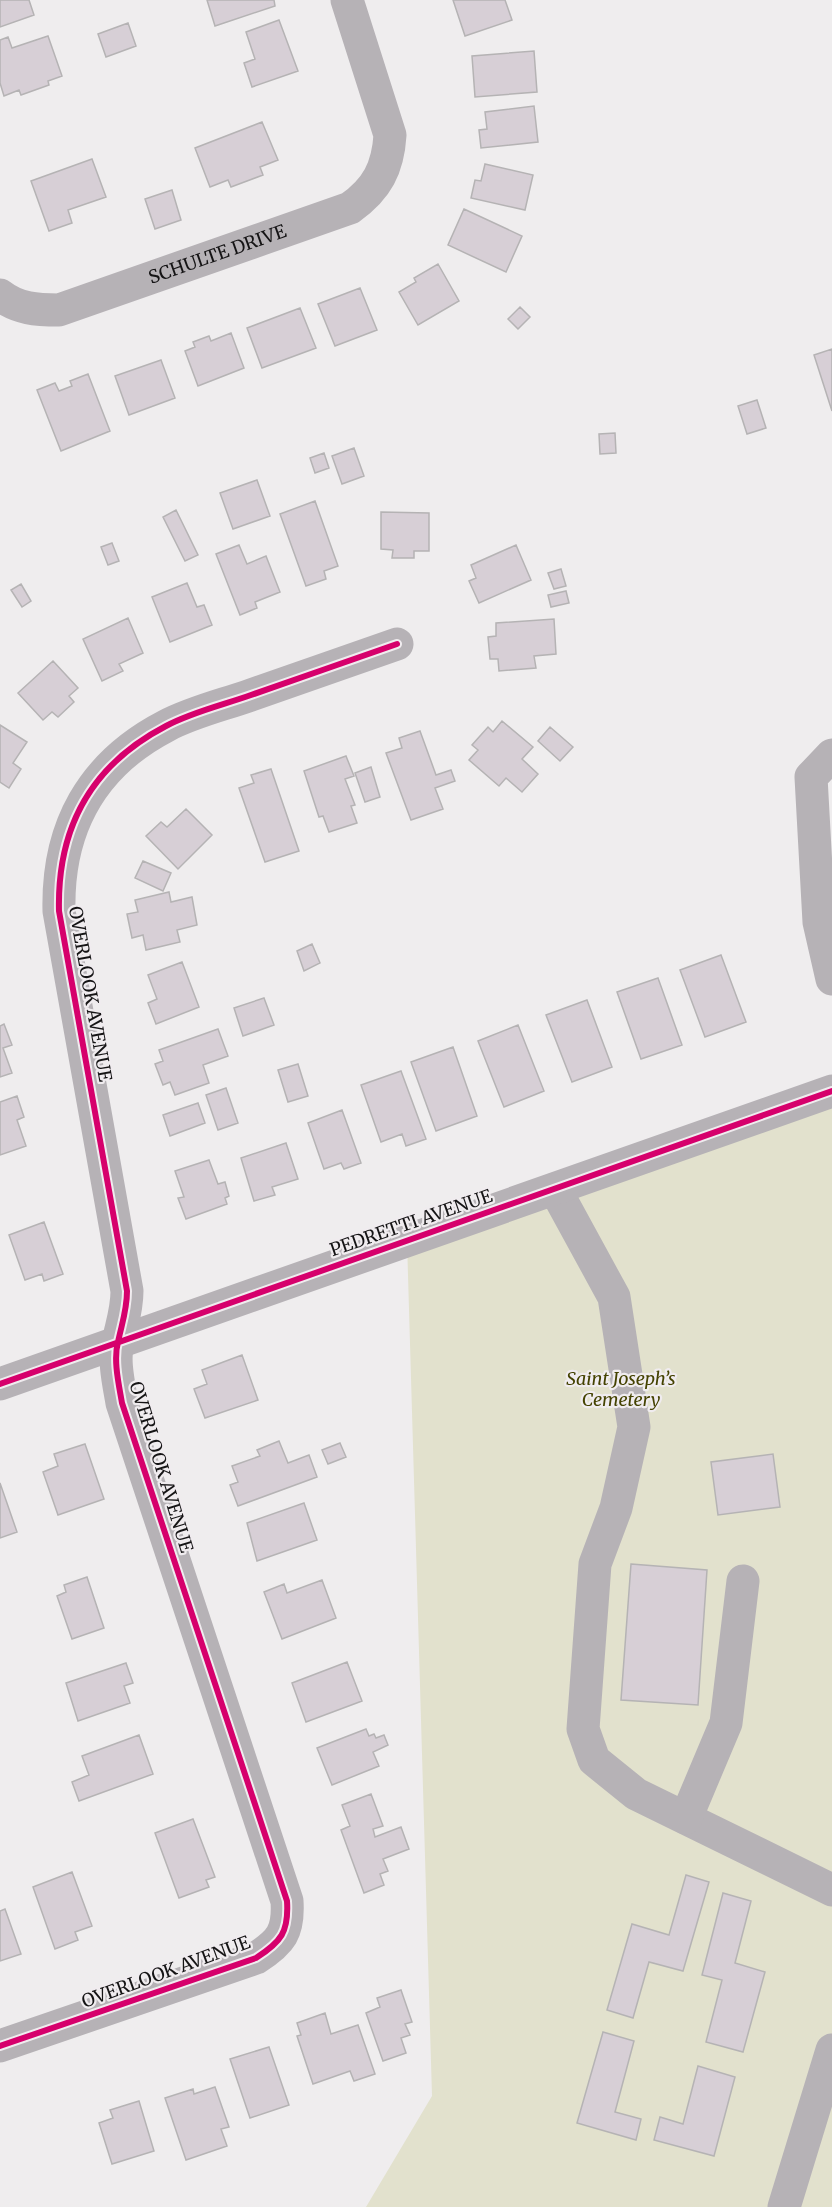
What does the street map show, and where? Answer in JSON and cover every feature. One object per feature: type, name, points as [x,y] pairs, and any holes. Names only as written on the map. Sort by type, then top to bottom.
[{"type":"street","name":"SCHULTE DRIVE","points":[[0,295],[10,302],[34,310],[59,310],[350,208],[368,195],[381,178],[389,157],[390,135],[347,0]]},
{"type":"street","name":"OVERLOOK AVENUE","points":[[0,2046],[256,1959],[276,1945],[284,1932],[288,1916],[287,1900],[122,1403],[118,1379],[117,1342],[127,1312],[127,1291],[59,911],[61,860],[73,821],[87,794],[106,770],[128,749],[167,725],[397,644]]},
{"type":"street","points":[[832,754],[811,777],[819,922],[832,979]]},
{"type":"street","name":"PEDRETTI AVENUE","points":[[0,1384],[832,1091]]},
{"type":"street","points":[[555,1189],[614,1297],[634,1427],[616,1508],[595,1564],[583,1729],[594,1760],[636,1794],[832,1890]]},
{"type":"street","points":[[686,1818],[726,1723],[743,1581]]},
{"type":"street","points":[[784,2207],[832,2050]]},
{"type":"green space","name":"Saint Joseph’s Cemetery","points":[[832,1091],[832,2207],[366,2207],[432,2096],[407,1241]]},
{"type":"building","points":[[0,0],[29,0],[34,15],[0,27]]},
{"type":"building","points":[[207,0],[274,0],[275,6],[215,26]]},
{"type":"building","points":[[453,0],[505,0],[512,20],[465,36]]},
{"type":"building","points":[[279,20],[298,71],[252,87],[244,63],[255,59],[246,32]]},
{"type":"building","points":[[128,23],[136,46],[106,57],[98,34]]},
{"type":"building","points":[[48,36],[62,76],[48,81],[49,85],[21,95],[19,90],[4,96],[0,83],[0,40],[8,37],[12,48]]},
{"type":"building","points":[[534,51],[537,92],[475,97],[472,56]]},
{"type":"building","points":[[534,106],[538,142],[481,148],[479,130],[487,129],[485,112]]},
{"type":"building","points":[[262,122],[278,160],[260,167],[263,175],[231,187],[228,180],[210,187],[195,148]]},
{"type":"building","points":[[92,159],[106,197],[68,210],[72,223],[49,231],[31,181]]},
{"type":"building","points":[[485,164],[533,175],[525,210],[471,198],[475,180],[481,181]]},
{"type":"building","points":[[172,190],[181,220],[155,229],[145,199]]},
{"type":"building","points":[[464,209],[522,236],[506,272],[448,245]]},
{"type":"building","points":[[438,264],[459,301],[418,325],[399,292],[416,282],[414,278]]},
{"type":"building","points":[[360,288],[377,330],[335,346],[318,304]]},
{"type":"building","points":[[520,307],[530,317],[518,329],[508,319]]},
{"type":"building","points":[[300,308],[316,348],[262,368],[247,328]]},
{"type":"building","points":[[231,333],[244,368],[198,386],[185,351],[195,347],[193,342],[209,336],[211,341]]},
{"type":"building","points":[[832,349],[832,411],[814,355]]},
{"type":"building","points":[[161,360],[175,398],[129,415],[115,376]]},
{"type":"building","points":[[88,374],[110,431],[61,451],[37,390],[55,383],[59,391],[72,386],[70,381]]},
{"type":"building","points":[[757,400],[766,428],[747,434],[738,406]]},
{"type":"building","points":[[615,433],[616,453],[600,454],[599,434]]},
{"type":"building","points":[[354,448],[364,476],[342,484],[332,456]]},
{"type":"building","points":[[324,453],[329,468],[315,473],[310,458]]},
{"type":"building","points":[[257,480],[270,516],[233,529],[220,493]]},
{"type":"building","points":[[315,501],[338,566],[324,571],[326,579],[306,586],[280,514]]},
{"type":"building","points":[[176,510],[198,555],[185,561],[163,517]]},
{"type":"building","points":[[381,512],[429,513],[429,551],[414,551],[414,558],[392,558],[393,550],[381,549]]},
{"type":"building","points":[[112,543],[119,561],[108,565],[101,547]]},
{"type":"building","points":[[239,545],[247,564],[266,556],[280,592],[255,602],[257,608],[240,615],[216,554]]},
{"type":"building","points":[[516,545],[531,580],[479,603],[469,581],[476,578],[471,565]]},
{"type":"building","points":[[561,569],[566,586],[554,589],[548,573]]},
{"type":"building","points":[[187,583],[197,607],[204,605],[212,625],[170,642],[152,597]]},
{"type":"building","points":[[21,584],[31,601],[22,607],[11,590]]},
{"type":"building","points":[[566,591],[569,603],[551,607],[548,595]]},
{"type":"building","points":[[128,618],[143,653],[119,664],[123,671],[102,681],[83,639]]},
{"type":"building","points":[[554,619],[556,654],[534,656],[536,668],[499,671],[498,659],[490,659],[488,637],[496,636],[496,623]]},
{"type":"building","points":[[53,661],[78,688],[69,696],[74,702],[58,717],[52,712],[43,720],[18,693]]},
{"type":"building","points":[[502,721],[533,747],[522,759],[538,774],[522,792],[506,778],[499,786],[469,760],[478,750],[472,745],[488,727],[493,732]]},
{"type":"building","points":[[0,725],[27,742],[13,763],[21,769],[9,788],[0,782]]},
{"type":"building","points":[[550,727],[573,747],[560,761],[538,741]]},
{"type":"building","points":[[420,731],[436,775],[451,770],[455,781],[435,788],[443,809],[411,820],[386,753],[402,748],[399,738]]},
{"type":"building","points":[[346,756],[354,776],[345,779],[355,805],[351,806],[357,823],[329,832],[323,816],[319,817],[304,771]]},
{"type":"building","points":[[371,767],[380,797],[365,802],[355,773]]},
{"type":"building","points":[[271,769],[299,851],[265,862],[239,788],[254,783],[251,775]]},
{"type":"building","points":[[186,809],[212,835],[178,869],[146,836],[161,822],[167,827]]},
{"type":"building","points":[[143,861],[171,873],[163,891],[135,878]]},
{"type":"building","points":[[169,892],[171,902],[192,897],[197,925],[177,930],[180,942],[146,950],[143,935],[132,938],[127,914],[138,912],[135,900]]},
{"type":"building","points":[[312,944],[320,963],[304,971],[297,951]]},
{"type":"building","points":[[721,955],[746,1022],[705,1037],[680,970]]},
{"type":"building","points":[[182,962],[199,1007],[156,1024],[148,1003],[157,999],[148,975]]},
{"type":"building","points":[[658,978],[682,1045],[641,1059],[617,992]]},
{"type":"building","points":[[264,998],[274,1025],[243,1036],[234,1008]]},
{"type":"building","points":[[587,1000],[612,1067],[572,1082],[546,1015]]},
{"type":"building","points":[[4,1024],[12,1045],[3,1048],[12,1073],[0,1077],[0,1026]]},
{"type":"building","points":[[518,1025],[544,1091],[504,1107],[478,1041]]},
{"type":"building","points":[[218,1029],[228,1056],[203,1065],[209,1083],[175,1095],[170,1082],[163,1085],[155,1064],[163,1061],[159,1050]]},
{"type":"building","points":[[453,1047],[477,1116],[436,1131],[411,1062]]},
{"type":"building","points":[[298,1064],[308,1096],[288,1102],[278,1070]]},
{"type":"building","points":[[401,1071],[426,1139],[406,1146],[402,1134],[381,1142],[361,1085]]},
{"type":"building","points":[[226,1088],[238,1123],[218,1130],[206,1095]]},
{"type":"building","points":[[17,1096],[24,1117],[17,1120],[26,1146],[0,1155],[0,1102]]},
{"type":"building","points":[[198,1103],[205,1123],[170,1136],[163,1115]]},
{"type":"building","points":[[342,1110],[361,1163],[344,1169],[341,1163],[324,1169],[308,1123]]},
{"type":"building","points":[[286,1143],[298,1179],[272,1187],[275,1195],[254,1201],[241,1158]]},
{"type":"building","points":[[209,1160],[218,1184],[225,1182],[229,1196],[225,1198],[227,1204],[186,1219],[178,1198],[184,1197],[175,1171]]},
{"type":"building","points":[[44,1222],[63,1274],[44,1281],[42,1274],[25,1280],[9,1235]]},
{"type":"building","points":[[242,1355],[258,1400],[205,1418],[194,1389],[207,1384],[202,1370]]},
{"type":"building","points":[[279,1441],[288,1463],[309,1455],[317,1477],[238,1506],[230,1485],[238,1482],[232,1466],[260,1456],[257,1450]]},
{"type":"building","points":[[340,1443],[346,1457],[328,1464],[322,1450]]},
{"type":"building","points":[[85,1444],[104,1499],[58,1515],[43,1472],[58,1466],[54,1454]]},
{"type":"building","points":[[773,1454],[780,1507],[718,1515],[711,1462]]},
{"type":"building","points":[[0,1483],[17,1532],[0,1538]]},
{"type":"building","points":[[304,1503],[317,1540],[257,1561],[247,1523]]},
{"type":"building","points":[[631,1564],[707,1570],[698,1705],[621,1700]]},
{"type":"building","points":[[87,1577],[104,1628],[72,1639],[57,1596],[66,1592],[64,1585]]},
{"type":"building","points":[[322,1580],[336,1618],[282,1639],[264,1592],[284,1584],[287,1593]]},
{"type":"building","points":[[347,1662],[362,1701],[306,1722],[292,1683]]},
{"type":"building","points":[[126,1663],[133,1683],[124,1686],[130,1703],[78,1721],[66,1683]]},
{"type":"building","points":[[366,1729],[369,1736],[374,1734],[376,1738],[384,1735],[388,1745],[373,1752],[379,1766],[332,1785],[317,1748]]},
{"type":"building","points":[[139,1735],[153,1774],[79,1801],[72,1782],[89,1775],[82,1756]]},
{"type":"building","points":[[371,1794],[383,1826],[373,1829],[375,1837],[401,1827],[409,1849],[383,1859],[388,1871],[380,1874],[384,1885],[364,1893],[341,1830],[350,1826],[342,1805]]},
{"type":"building","points":[[193,1819],[215,1877],[206,1880],[209,1887],[179,1898],[155,1833]]},
{"type":"building","points":[[72,1872],[92,1926],[75,1932],[78,1940],[55,1949],[33,1887]]},
{"type":"building","points":[[686,1875],[709,1882],[683,1971],[649,1962],[633,2018],[607,2010],[632,1924],[669,1935]]},
{"type":"building","points":[[723,1893],[751,1901],[735,1963],[765,1972],[743,2052],[706,2042],[722,1980],[702,1975]]},
{"type":"building","points":[[5,1909],[21,1954],[0,1961],[0,1911]]},
{"type":"building","points":[[401,1990],[412,2022],[405,2024],[410,2035],[401,2038],[406,2053],[383,2061],[366,2013],[380,2007],[377,1998]]},
{"type":"building","points":[[325,2013],[331,2034],[358,2025],[375,2074],[354,2081],[350,2071],[313,2084],[297,2036],[301,2035],[297,2023]]},
{"type":"building","points":[[603,2032],[634,2041],[615,2112],[641,2119],[636,2140],[577,2123]]},
{"type":"building","points":[[269,2047],[289,2105],[250,2118],[230,2059]]},
{"type":"building","points":[[698,2066],[735,2077],[714,2156],[654,2140],[660,2117],[683,2124]]},
{"type":"building","points":[[215,2087],[229,2127],[221,2129],[227,2146],[186,2160],[165,2098],[193,2089],[194,2094]]},
{"type":"building","points":[[139,2101],[154,2151],[112,2164],[99,2123],[113,2118],[110,2110]]},
{"type":"cycle path","points":[[0,2046],[256,1958],[272,1947],[282,1935],[287,1921],[287,1901],[122,1403],[116,1357],[127,1291],[59,911],[64,853],[72,826],[99,780],[117,760],[140,742],[186,717],[397,644]]},
{"type":"cycle path","points":[[0,1384],[832,1091]]}]
